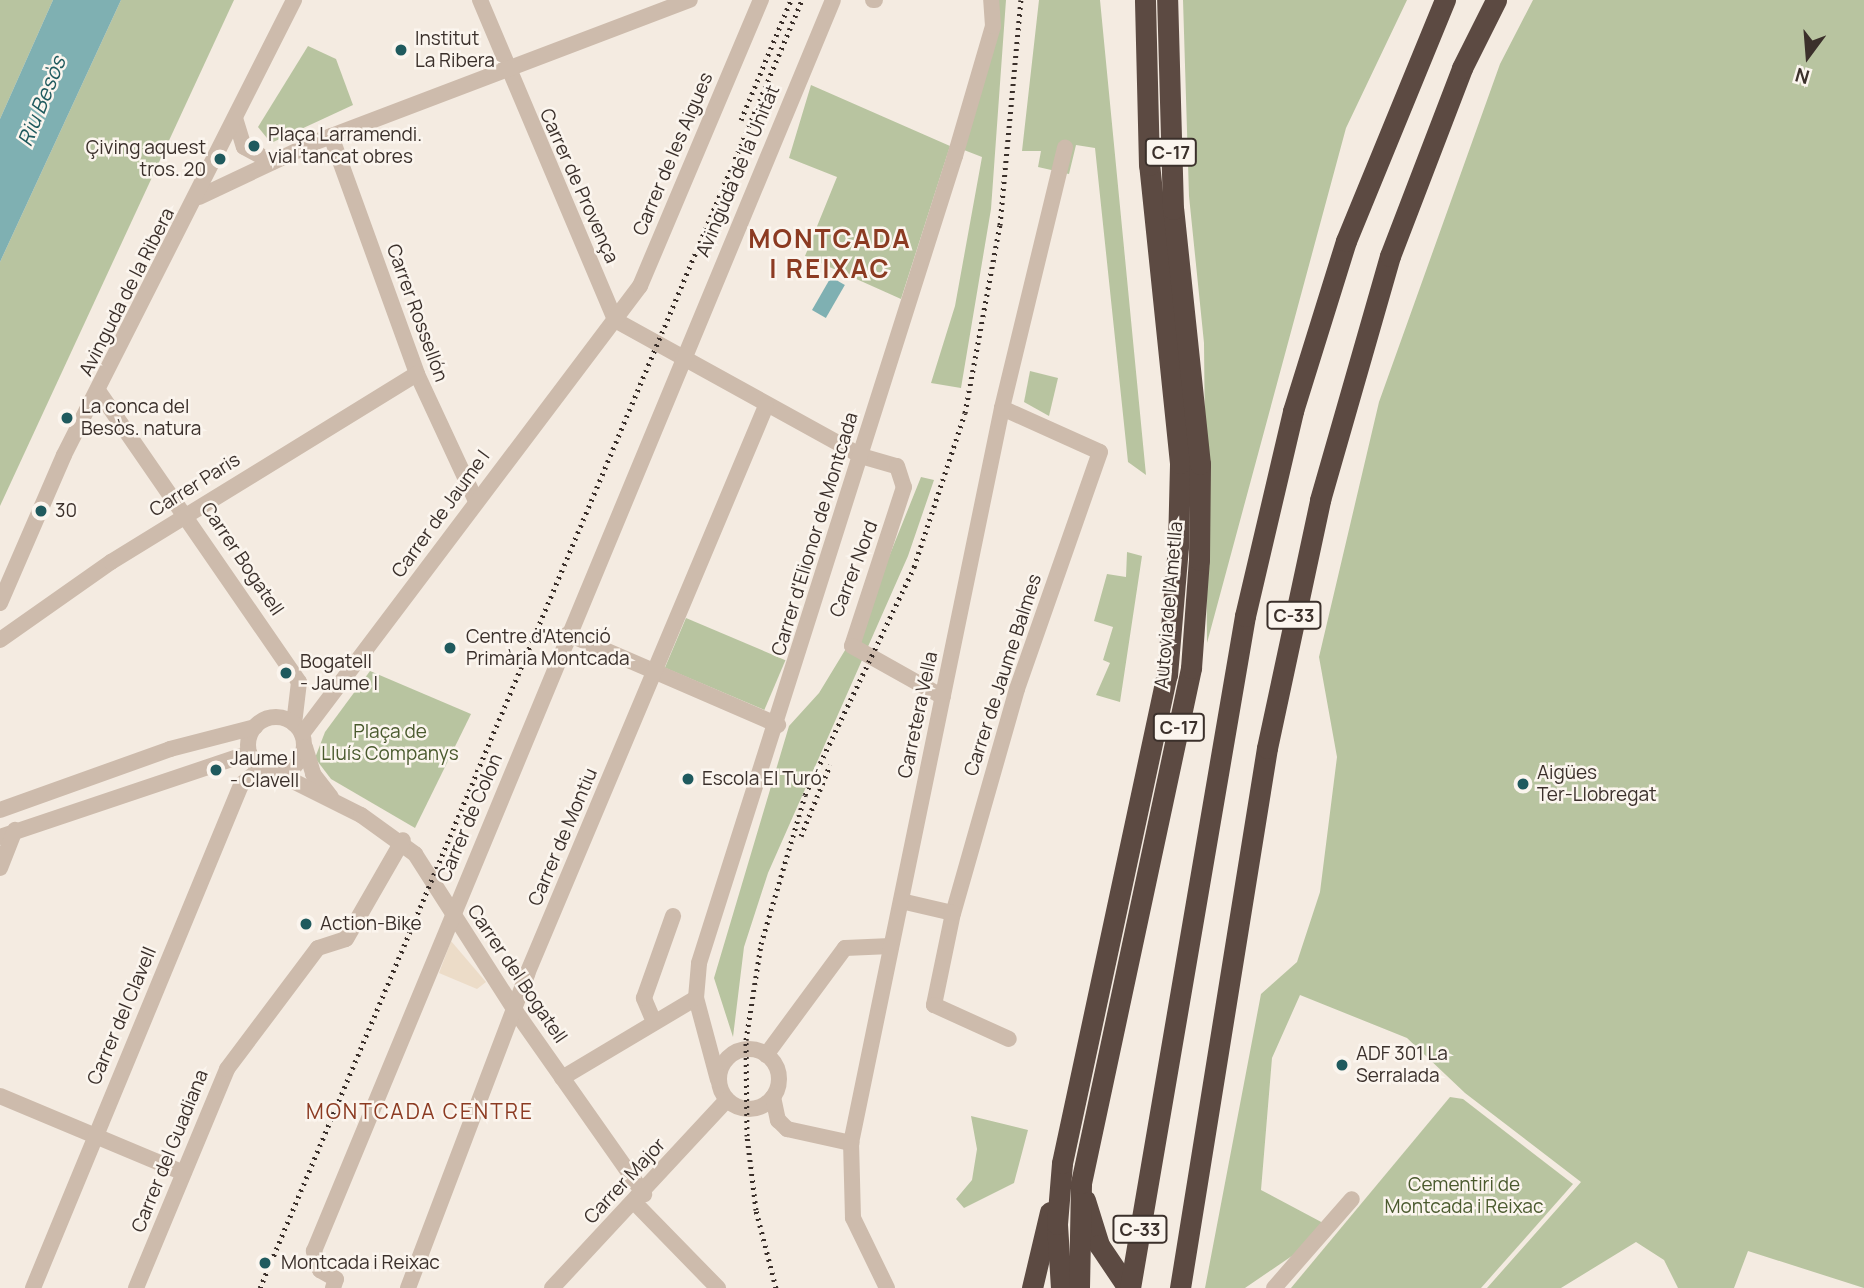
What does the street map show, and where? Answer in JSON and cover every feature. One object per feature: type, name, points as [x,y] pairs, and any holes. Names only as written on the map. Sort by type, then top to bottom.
[{"type":"highway","name":"Autovia de l'Ametlla","points":[[1061,1283],[1062,1163],[1167,674],[1178,546],[1180,463],[1151,191],[1145,0]]},
{"type":"highway","name":"Autovia de l'Ametlla","points":[[1079,1288],[1081,1183],[1191,668],[1198,574],[1200,464],[1174,209],[1167,0]]},
{"type":"highway","name":"C-33","points":[[1129,1288],[1245,615],[1293,411],[1354,218],[1445,0]]},
{"type":"highway","name":"C-33","points":[[1180,1288],[1267,748],[1320,500],[1391,256],[1462,68],[1496,0]]},
{"type":"highway","points":[[1032,1288],[1062,1163]]},
{"type":"highway","points":[[1081,1183],[1099,1245],[1129,1288]]},
{"type":"street","name":"Avinguda de la Ribera","points":[[0,603],[64,454],[99,393],[199,197],[294,0]]},
{"type":"street","name":"Carrer de Provença","points":[[480,0],[506,68],[615,320]]},
{"type":"street","points":[[199,197],[331,136],[690,0]]},
{"type":"street","name":"Carrer de les Aigues","points":[[615,320],[640,286],[761,0]]},
{"type":"street","name":"Avinguda de la Unitat","points":[[682,357],[833,0]]},
{"type":"street","name":"Carrer d'Elionor de Montcada","points":[[718,1080],[696,998],[699,963],[778,725],[993,26],[992,0]]},
{"type":"street","points":[[235,118],[244,147],[272,162]]},
{"type":"street","name":"Carrer Rossellón","points":[[331,136],[417,374],[475,499]]},
{"type":"street","name":"Carretera Vella","points":[[887,1288],[853,1218],[850,1143],[1002,408],[1065,147]]},
{"type":"street","points":[[615,320],[766,406],[861,456]]},
{"type":"street","name":"Carrer de Jaume I","points":[[300,734],[475,499],[615,320]]},
{"type":"street","name":"Carrer de Colon","points":[[333,1288],[336,1279],[320,1270],[314,1251],[682,357]]},
{"type":"street","name":"Carrer Paris","points":[[0,640],[188,514],[417,374]]},
{"type":"street","name":"Carrer Bogatell","points":[[99,393],[188,514],[299,682],[300,734]]},
{"type":"street","name":"Carrer de Montiu","points":[[408,1288],[516,1013],[766,406]]},
{"type":"street","name":"Carrer de Jaume Balmes","points":[[1002,408],[1100,452],[1017,689],[953,913],[934,1005],[1009,1039]]},
{"type":"street","name":"Carrer Nord","points":[[861,456],[897,466],[904,487],[852,646],[943,697]]},
{"type":"street","points":[[568,634],[778,725]]},
{"type":"street","points":[[0,810],[170,749],[255,727],[277,717],[300,734],[299,762],[277,773],[260,769],[249,752],[255,727]]},
{"type":"street","name":"Carrer del Bogatell","points":[[300,734],[313,774],[335,801]]},
{"type":"street","points":[[0,868],[8,834],[249,752]]},
{"type":"street","name":"Carrer del Clavell","points":[[33,1288],[241,785],[260,769]]},
{"type":"street","name":"Carrer del Bogatell","points":[[277,773],[335,801],[402,840],[639,1198],[718,1288]]},
{"type":"street","name":"Carrer del Guadiana","points":[[136,1288],[227,1069],[318,948],[346,939],[402,840]]},
{"type":"street","points":[[901,901],[953,913]]},
{"type":"street","points":[[654,1022],[643,998],[673,916]]},
{"type":"street","points":[[766,1055],[845,948],[891,946]]},
{"type":"street","points":[[562,1078],[696,998]]},
{"type":"street","points":[[772,1097],[750,1109],[727,1100],[718,1080],[730,1055],[748,1049],[766,1055],[779,1079],[772,1097],[778,1120],[787,1129],[850,1143]]},
{"type":"street","points":[[0,1096],[184,1173]]},
{"type":"street","name":"Carrer Major","points":[[552,1288],[639,1198],[727,1100]]},
{"type":"street","points":[[1274,1288],[1352,1199]]},
{"type":"green space","points":[[0,0],[53,0],[0,119]]},
{"type":"green space","points":[[121,0],[234,0],[0,506],[0,262]]},
{"type":"green space","points":[[998,0],[1006,0],[991,209],[961,388],[931,383],[955,306],[982,157],[964,150]]},
{"type":"green space","points":[[1039,0],[1100,0],[1146,475],[1128,462],[1095,148],[1076,145],[1069,174],[1038,167],[1041,151],[1022,151]]},
{"type":"green space","points":[[1183,0],[1407,0],[1346,128],[1207,643],[1204,343],[1189,196]]},
{"type":"green space","points":[[1533,0],[1864,0],[1864,1288],[1748,1251],[1734,1288],[1678,1288],[1664,1260],[1636,1242],[1561,1288],[1487,1288],[1581,1182],[1465,1093],[1407,1038],[1300,995],[1272,1058],[1261,1190],[1325,1224],[1302,1249],[1245,1288],[1205,1288],[1261,994],[1297,962],[1320,892],[1337,757],[1319,657],[1379,402],[1500,64]]},
{"type":"green space","points":[[308,46],[336,59],[353,105],[271,143],[258,127]]},
{"type":"green space","points":[[811,85],[950,146],[901,299],[805,256],[837,177],[789,158]]},
{"type":"green space","points":[[1030,371],[1058,378],[1049,416],[1024,402]]},
{"type":"green space","points":[[921,477],[934,480],[908,556],[768,873],[744,947],[733,1037],[714,978],[789,726],[819,693],[864,619]]},
{"type":"green space","points":[[1127,552],[1142,556],[1120,702],[1096,695],[1110,663],[1103,660],[1113,627],[1094,621],[1107,574],[1126,577]]},
{"type":"green space","points":[[686,618],[785,660],[764,710],[665,668]]},
{"type":"green space","name":"Plaça de Lluís Companys","points":[[370,671],[471,714],[415,828],[331,779],[315,758],[325,732]]},
{"type":"green space","name":"Cementiri de Montcada i Reixac","points":[[1450,1097],[1463,1099],[1573,1184],[1481,1288],[1291,1288]]},
{"type":"green space","points":[[971,1116],[1028,1130],[1014,1183],[964,1208],[956,1199],[972,1180],[977,1149]]},
{"type":"shaded area","points":[[451,941],[486,982],[477,989],[439,973]]},
{"type":"water","name":"Riu Besòs","points":[[53,0],[121,0],[0,262],[0,119]]},
{"type":"water","points":[[831,277],[845,285],[826,318],[812,310]]},
{"type":"railway","points":[[741,120],[791,0]]},
{"type":"railway","points":[[260,1288],[802,0]]},
{"type":"railway","points":[[776,1288],[756,1210],[747,1136],[746,1040],[761,944],[805,795],[914,567],[965,413],[1000,225],[1021,0]]},
{"type":"railway","points":[[801,836],[830,765]]},
{"type":"place","name":"Institut La Ribera","points":[[401,50]]},
{"type":"place","name":"Plaça Larramendi. vial tancat obres","points":[[254,146]]},
{"type":"place","name":"Çiving aquest tros. 20","points":[[220,159]]},
{"type":"place","name":"La conca del Besòs. natura","points":[[67,418]]},
{"type":"place","name":"30","points":[[41,511]]},
{"type":"place","name":"Centre d'Atenció Primària Montcada","points":[[450,648]]},
{"type":"place","name":"Bogatell - Jaume I","points":[[286,673]]},
{"type":"place","name":"Jaume I - Clavell","points":[[216,770]]},
{"type":"place","name":"Escola El Turó","points":[[688,779]]},
{"type":"place","name":"Aigües Ter-Llobregat","points":[[1523,784]]},
{"type":"place","name":"Action-Bike","points":[[306,924]]},
{"type":"place","name":"ADF 301 La Serralada","points":[[1342,1065]]},
{"type":"place","name":"Montcada i Reixac","points":[[265,1263]]},
{"type":"district","name":"MONTCADA I REIXAC","points":[[830,254]]},
{"type":"district","name":"MONTCADA CENTRE","points":[[420,1111]]}]
